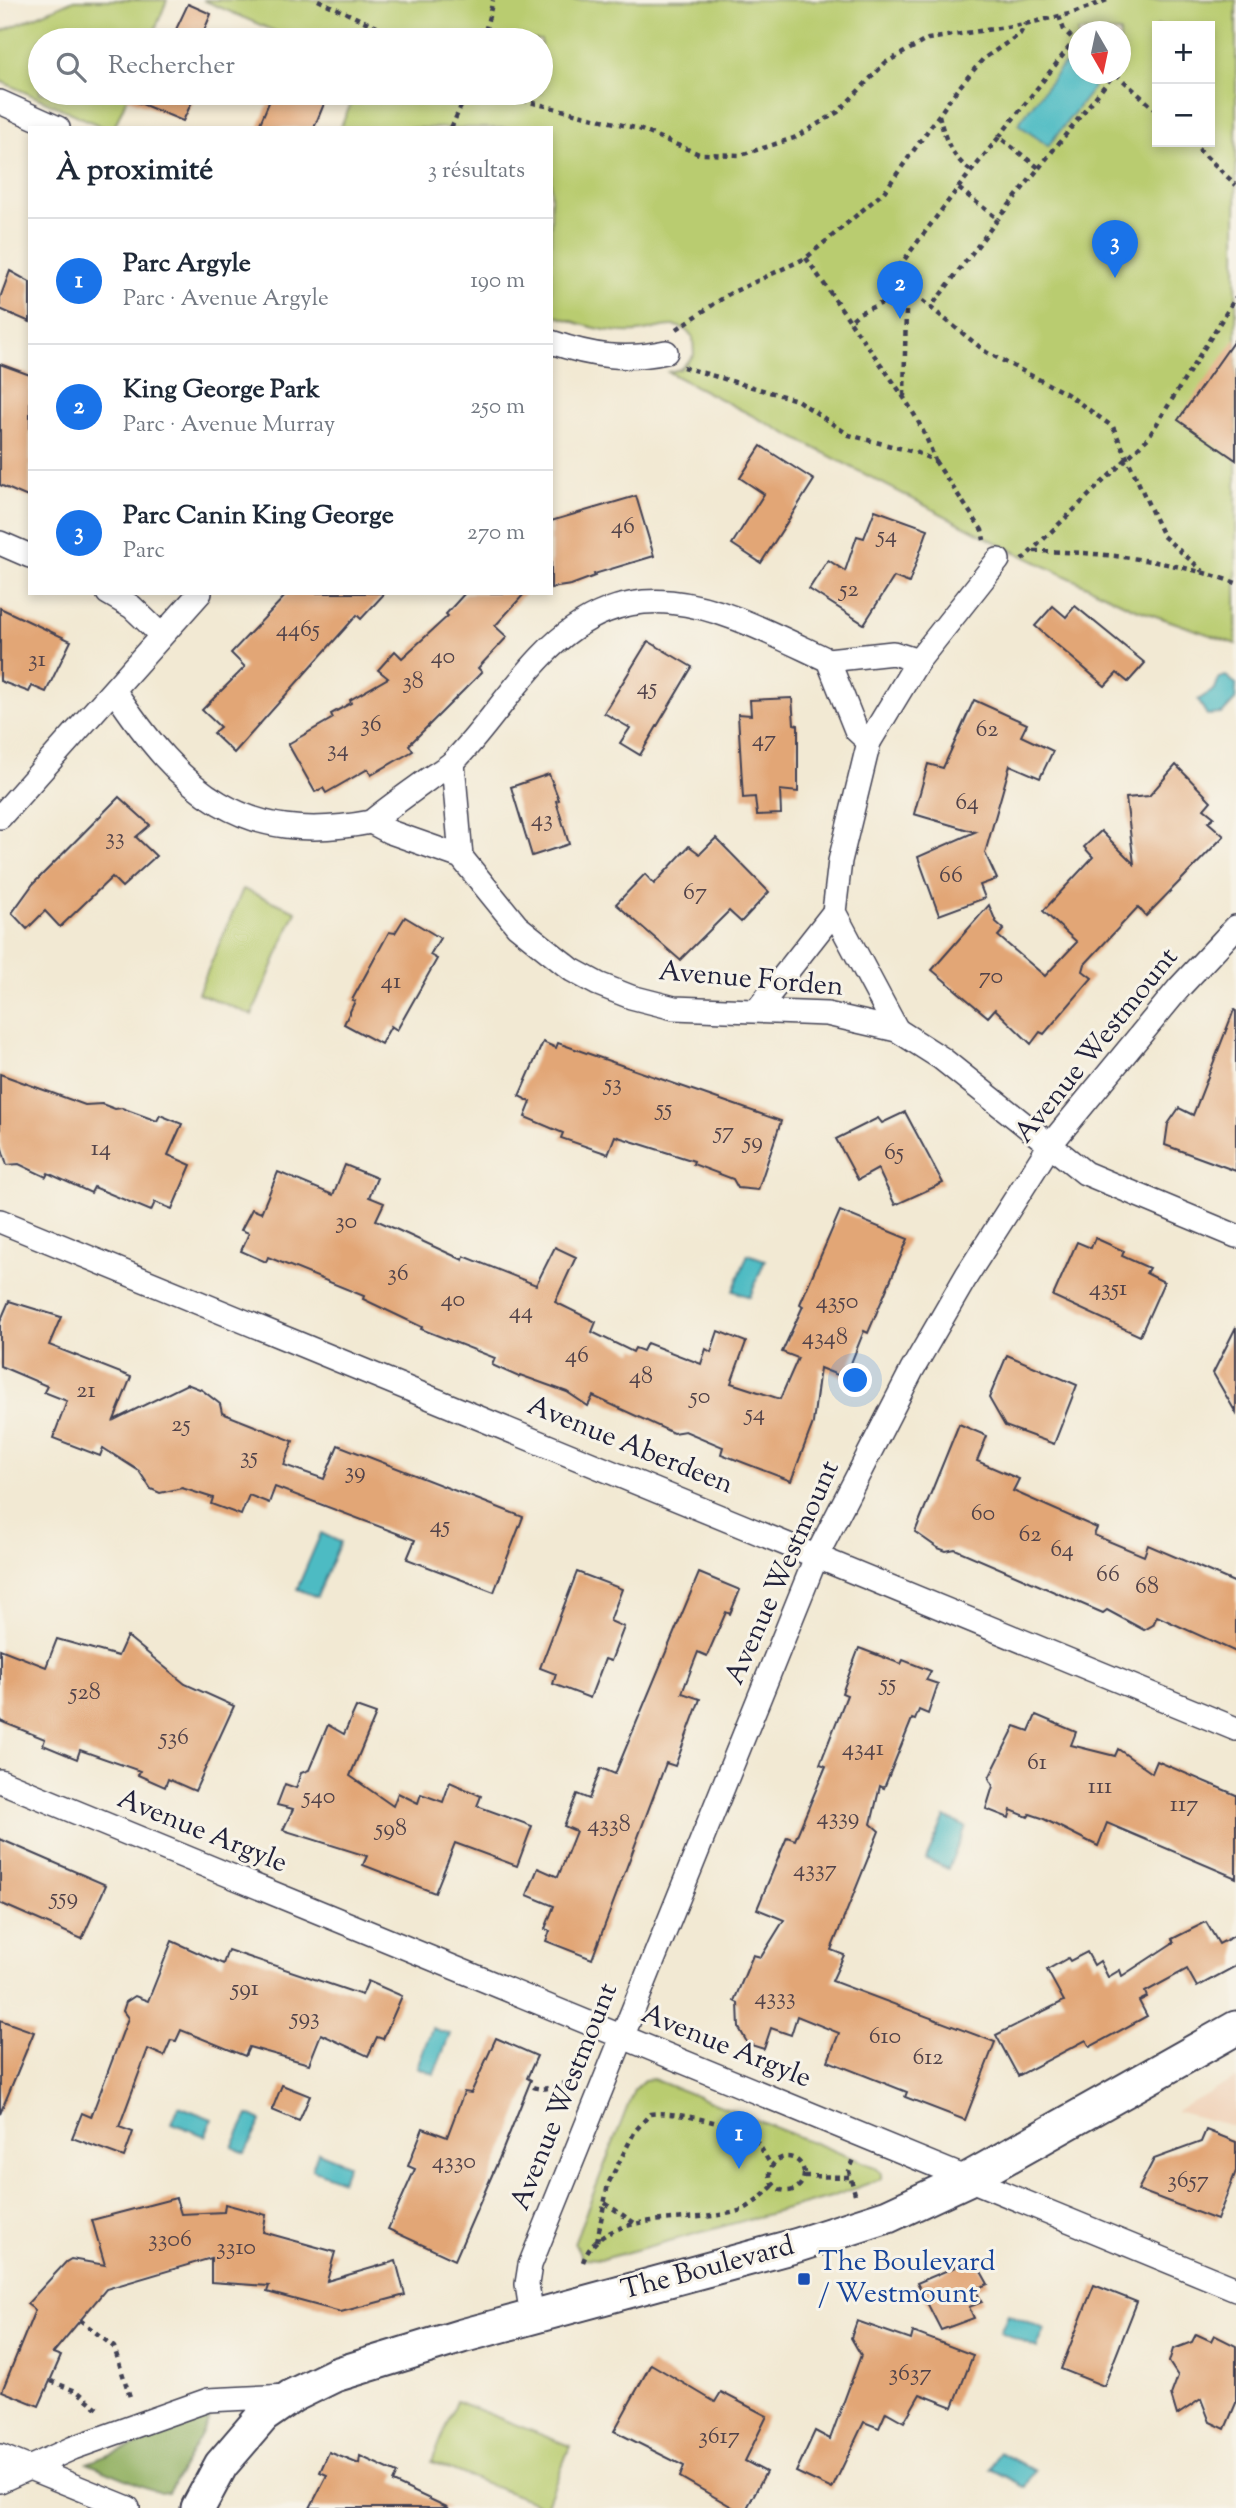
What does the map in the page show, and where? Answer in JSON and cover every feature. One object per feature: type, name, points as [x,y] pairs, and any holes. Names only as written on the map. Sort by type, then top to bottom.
[{"type":"main road","name":"The Boulevard","points":[[198,2508],[221,2465],[263,2416],[292,2396],[352,2368],[855,2228],[968,2179],[1236,2028]]},
{"type":"street","points":[[0,102],[54,126]]},
{"type":"street","points":[[553,343],[579,352],[610,358],[673,358]]},
{"type":"street","points":[[0,543],[28,555]]},
{"type":"street","points":[[757,1010],[834,912],[840,862],[869,742],[918,661],[991,551]]},
{"type":"street","points":[[111,595],[132,607],[161,635]]},
{"type":"street","points":[[0,817],[198,595]]},
{"type":"street","points":[[114,690],[169,766],[211,800],[259,820],[287,826],[333,829],[371,822],[453,763],[540,657],[565,632],[585,619],[607,611],[659,601],[691,603],[734,615],[828,660],[893,653],[918,661]]},
{"type":"street","points":[[828,660],[856,730],[869,742]]},
{"type":"street","points":[[371,822],[390,832],[461,857],[453,763]]},
{"type":"street","name":"Avenue Forden","points":[[461,857],[517,926],[572,970],[598,984],[631,998],[674,1008],[827,1014],[897,1030],[941,1058],[1085,1173],[1236,1236]]},
{"type":"street","points":[[834,912],[897,1030]]},
{"type":"street","name":"Avenue Westmount","points":[[532,2317],[527,2284],[530,2265],[817,1555],[912,1370],[967,1275],[1050,1145],[1179,988],[1236,928]]},
{"type":"street","name":"Avenue Aberdeen","points":[[0,1221],[1236,1729]]},
{"type":"street","name":"Avenue Argyle","points":[[0,1781],[1236,2289]]},
{"type":"street","points":[[0,2481],[131,2426],[208,2400],[292,2396]]},
{"type":"street","points":[[0,2456],[128,2508]]},
{"type":"path","points":[[318,0],[379,28]]},
{"type":"path","points":[[486,28],[493,0]]},
{"type":"path","points":[[542,105],[639,129],[699,154],[741,155],[794,138],[838,112],[885,63],[928,39],[1026,24],[1107,0]]},
{"type":"path","points":[[1059,16],[1068,34]]},
{"type":"path","points":[[677,329],[729,294],[806,258],[884,192],[939,114],[983,60],[1020,34],[1026,24]]},
{"type":"path","points":[[1068,53],[971,171],[892,276],[986,352],[1067,394],[1113,427],[1163,536],[1203,571]]},
{"type":"path","points":[[932,307],[1107,84]]},
{"type":"path","points":[[1126,84],[1152,107]]},
{"type":"path","points":[[453,126],[462,105]]},
{"type":"path","points":[[939,114],[944,138],[956,160],[971,171]]},
{"type":"path","points":[[999,137],[1039,168]]},
{"type":"path","points":[[1196,147],[1236,185]]},
{"type":"path","points":[[958,188],[999,219]]},
{"type":"path","points":[[806,258],[904,397],[926,437],[935,461],[982,530],[991,551]]},
{"type":"path","points":[[850,321],[859,313],[911,291]]},
{"type":"path","points":[[904,397],[906,310],[911,291]]},
{"type":"path","points":[[1021,560],[1148,438],[1236,297]]},
{"type":"path","points":[[673,358],[797,400],[849,435],[918,453],[935,461]]},
{"type":"path","points":[[1033,551],[1076,552],[1203,571],[1236,583]]},
{"type":"path","points":[[533,2087],[543,2090],[571,2082],[577,2084]]},
{"type":"path","points":[[597,2241],[608,2184],[635,2131],[650,2114],[670,2114],[736,2128],[756,2141],[772,2166]]},
{"type":"path","points":[[736,2128],[739,2120]]},
{"type":"path","points":[[855,2156],[849,2177],[855,2194]]},
{"type":"path","points":[[791,2157],[801,2164],[804,2176],[798,2187],[790,2191],[774,2185],[769,2174],[772,2166],[781,2158],[791,2157]]},
{"type":"path","points":[[804,2176],[849,2177]]},
{"type":"path","points":[[583,2262],[587,2250],[597,2241],[637,2225],[685,2216],[738,2211],[751,2205],[774,2185]]},
{"type":"path","points":[[605,2203],[637,2225]]},
{"type":"path","points":[[80,2320],[114,2347],[134,2408]]},
{"type":"path","points":[[51,2381],[88,2399],[104,2419]]},
{"type":"shaded area","points":[[1236,2078],[1236,2127],[1176,2111]]},
{"type":"green space","points":[[74,0],[167,0],[156,28],[28,28],[28,94],[0,81],[0,32]]},
{"type":"green space","points":[[203,0],[1236,0],[1236,644],[1133,608],[1009,549],[668,372],[680,369],[694,355],[693,338],[683,328],[670,326],[637,332],[604,330],[553,315],[553,126],[341,126],[351,105],[553,105],[553,28],[267,28]]},
{"type":"green space","points":[[54,105],[124,105],[115,126],[101,126]]},
{"type":"green space","points":[[243,889],[296,911],[252,1015],[198,993]]},
{"type":"green space","points":[[653,2079],[875,2167],[881,2173],[881,2179],[831,2197],[603,2259],[582,2258],[574,2243],[634,2090],[645,2080]]},
{"type":"green space","points":[[456,2401],[570,2446],[546,2507],[432,2462]]},
{"type":"green space","points":[[211,2417],[169,2492],[160,2493],[87,2463]]},
{"type":"water","points":[[1064,64],[1068,67],[1068,84],[1090,84],[1094,87],[1048,146],[1018,124]]},
{"type":"water","points":[[1226,676],[1236,684],[1235,700],[1222,714],[1207,715],[1198,700],[1215,689],[1219,678]]},
{"type":"water","points":[[748,1254],[765,1260],[750,1297],[733,1291]]},
{"type":"water","points":[[321,1533],[340,1542],[317,1597],[297,1589]]},
{"type":"water","points":[[945,1817],[966,1827],[948,1869],[926,1859]]},
{"type":"water","points":[[432,2028],[450,2034],[434,2074],[417,2067]]},
{"type":"water","points":[[179,2106],[212,2119],[205,2136],[172,2123]]},
{"type":"water","points":[[248,2115],[261,2121],[245,2153],[232,2147]]},
{"type":"water","points":[[318,2152],[348,2164],[342,2181],[312,2169]]},
{"type":"water","points":[[1008,2314],[1045,2329],[1037,2348],[1000,2332]]},
{"type":"water","points":[[999,2452],[1035,2471],[1026,2487],[991,2469]]},
{"type":"building","points":[[188,4],[211,14],[205,28],[177,28]]},
{"type":"building","points":[[144,105],[190,105],[183,121]]},
{"type":"building","points":[[268,105],[324,105],[315,126],[259,126]]},
{"type":"building","points":[[10,271],[28,281],[28,321],[0,309],[0,298]]},
{"type":"building","points":[[1236,338],[1236,460],[1178,420]]},
{"type":"building","points":[[0,364],[28,374],[28,497],[0,485]]},
{"type":"building","points":[[761,446],[814,480],[761,563],[732,544],[764,494],[740,478]]},
{"type":"building","points":[[636,496],[654,556],[594,574],[595,576],[571,585],[553,588],[553,520]]},
{"type":"building","points":[[875,510],[928,529],[909,583],[894,577],[864,624],[809,589],[828,560],[845,571],[857,536],[864,538]]},
{"type":"building","points":[[286,595],[383,595],[361,619],[357,615],[234,753],[213,733],[220,727],[202,710],[245,667],[231,653]]},
{"type":"building","points":[[463,595],[523,595],[495,626],[507,637],[478,668],[482,672],[409,745],[413,751],[371,775],[368,769],[326,793],[323,788],[315,792],[288,744],[333,718],[331,714],[351,703],[350,700],[388,678],[378,670],[395,651],[402,658],[448,616],[446,614]]},
{"type":"building","points":[[1053,606],[1066,617],[1075,606],[1145,663],[1128,682],[1117,673],[1105,686],[1035,626]]},
{"type":"building","points":[[0,608],[71,641],[46,692],[32,686],[29,692],[0,681]]},
{"type":"building","points":[[648,641],[692,667],[640,755],[620,743],[630,728],[604,713]]},
{"type":"building","points":[[792,698],[794,724],[798,725],[798,792],[780,790],[781,814],[757,815],[755,797],[743,798],[738,714],[751,715],[750,700]]},
{"type":"building","points":[[974,700],[1027,724],[1021,736],[1053,751],[1040,778],[1010,765],[985,853],[997,879],[980,885],[985,898],[939,915],[918,857],[975,832],[914,814],[928,764],[943,768]]},
{"type":"building","points":[[1176,765],[1211,801],[1204,809],[1214,817],[1208,822],[1224,836],[1146,916],[1138,907],[1085,964],[1083,971],[1092,978],[1044,1034],[1040,1032],[1031,1044],[995,1009],[988,1017],[932,970],[989,905],[996,922],[1004,929],[998,936],[1045,976],[1077,942],[1043,911],[1093,857],[1084,847],[1101,831],[1134,864],[1126,798],[1149,796]]},
{"type":"building","points":[[549,774],[559,800],[556,801],[569,844],[532,856],[511,787]]},
{"type":"building","points":[[119,797],[150,825],[136,837],[156,856],[122,887],[112,877],[60,927],[45,911],[27,929],[12,913],[33,884]]},
{"type":"building","points":[[716,838],[769,892],[741,922],[729,911],[680,960],[616,904],[645,874],[654,884],[689,846],[700,854]]},
{"type":"building","points":[[405,917],[440,938],[430,955],[437,959],[397,1030],[391,1026],[381,1044],[344,1024],[355,1001],[352,1000],[389,932],[395,933]]},
{"type":"building","points":[[1234,1010],[1236,1171],[1165,1145],[1168,1124],[1179,1108],[1193,1115]]},
{"type":"building","points":[[543,1042],[556,1048],[558,1043],[781,1121],[758,1190],[738,1188],[733,1179],[693,1164],[694,1161],[615,1136],[608,1154],[561,1138],[563,1133],[525,1117],[531,1102],[519,1096]]},
{"type":"building","points":[[0,1074],[85,1105],[102,1104],[115,1109],[122,1108],[157,1121],[160,1115],[182,1124],[168,1155],[191,1165],[172,1209],[155,1202],[151,1211],[94,1187],[91,1193],[48,1173],[46,1177],[19,1164],[7,1165],[0,1142]]},
{"type":"building","points":[[905,1112],[943,1183],[895,1205],[878,1169],[858,1180],[836,1139],[878,1118],[882,1123]]},
{"type":"building","points":[[345,1165],[377,1178],[369,1197],[384,1203],[376,1220],[463,1260],[464,1256],[536,1285],[555,1247],[576,1257],[555,1302],[596,1322],[592,1332],[633,1352],[635,1348],[643,1351],[647,1343],[701,1364],[706,1349],[711,1352],[718,1331],[746,1342],[731,1383],[780,1399],[798,1358],[782,1352],[840,1211],[908,1239],[868,1333],[864,1331],[845,1378],[820,1368],[813,1423],[791,1481],[721,1454],[723,1447],[685,1431],[673,1433],[593,1396],[588,1406],[567,1392],[520,1375],[519,1377],[492,1365],[495,1358],[421,1329],[422,1327],[363,1299],[364,1296],[268,1257],[266,1262],[241,1251],[249,1233],[241,1230],[252,1209],[261,1213],[278,1172],[333,1195]]},
{"type":"building","points":[[1095,1238],[1124,1251],[1122,1256],[1149,1268],[1146,1273],[1164,1282],[1140,1336],[1053,1296],[1077,1242],[1091,1248]]},
{"type":"building","points":[[9,1301],[61,1317],[49,1345],[131,1377],[114,1420],[187,1384],[202,1390],[220,1404],[222,1413],[293,1441],[284,1465],[324,1479],[338,1445],[523,1517],[494,1592],[407,1559],[415,1540],[275,1487],[269,1503],[249,1495],[241,1515],[211,1504],[213,1498],[182,1488],[160,1493],[151,1489],[139,1471],[103,1448],[100,1456],[53,1438],[67,1401],[44,1392],[47,1386],[0,1366],[0,1322]]},
{"type":"building","points":[[1236,1327],[1236,1413],[1213,1373]]},
{"type":"building","points":[[1007,1355],[1077,1385],[1054,1444],[1005,1426],[989,1398]]},
{"type":"building","points":[[959,1424],[987,1436],[977,1461],[1019,1479],[1013,1491],[1097,1528],[1094,1535],[1144,1556],[1148,1545],[1236,1583],[1236,1652],[1157,1616],[1153,1625],[1144,1630],[1107,1610],[1103,1613],[955,1549],[946,1551],[938,1548],[915,1532]]},
{"type":"building","points":[[577,1572],[622,1589],[610,1621],[624,1627],[611,1661],[605,1659],[590,1698],[553,1684],[556,1674],[540,1668]]},
{"type":"building","points":[[699,1573],[740,1590],[730,1614],[726,1612],[707,1656],[698,1652],[682,1693],[700,1699],[675,1766],[666,1763],[592,1959],[546,1941],[550,1931],[545,1929],[554,1906],[527,1895],[538,1868],[558,1877],[576,1831],[564,1826],[577,1794],[589,1799],[601,1768],[615,1774]]},
{"type":"building","points":[[127,1636],[185,1684],[234,1706],[195,1791],[168,1779],[165,1787],[138,1775],[140,1771],[80,1750],[77,1759],[43,1745],[45,1739],[0,1721],[0,1649],[46,1667],[57,1639],[118,1656]]},
{"type":"building","points":[[859,1648],[901,1664],[903,1660],[931,1671],[926,1680],[938,1684],[928,1714],[919,1710],[915,1720],[912,1719],[884,1788],[880,1786],[871,1824],[879,1831],[831,1950],[844,1955],[832,1981],[995,2042],[965,2120],[905,2097],[907,2092],[828,2061],[839,2033],[797,2016],[791,2035],[771,2028],[764,2049],[748,2044],[739,2028],[738,2003],[734,2001],[753,1955],[761,1957],[784,1920],[757,1909],[787,1837],[795,1840],[826,1766],[820,1764],[847,1695],[842,1693]]},
{"type":"building","points":[[356,1707],[376,1714],[350,1776],[393,1806],[398,1793],[418,1803],[421,1794],[443,1802],[450,1782],[481,1796],[477,1806],[532,1826],[517,1866],[455,1843],[435,1893],[363,1865],[367,1856],[283,1830],[293,1809],[277,1805],[285,1784],[296,1788],[301,1773],[309,1770],[328,1725],[344,1734]]},
{"type":"building","points":[[1036,1715],[1076,1732],[1071,1745],[1115,1756],[1118,1749],[1152,1773],[1157,1761],[1236,1795],[1236,1878],[1107,1823],[1098,1846],[1030,1814],[1028,1817],[1011,1810],[1009,1818],[986,1809],[993,1786],[989,1778],[1015,1726],[1029,1731]]},
{"type":"building","points":[[0,1839],[106,1885],[82,1939],[0,1903]]},
{"type":"building","points":[[1206,1922],[1219,1944],[1236,1935],[1236,1966],[1197,1987],[1187,1969],[1145,1992],[1147,1997],[1139,2001],[1147,2016],[1090,2047],[1086,2040],[1018,2076],[996,2035],[1064,2001],[1047,1970],[1068,1958],[1070,1961],[1087,1952],[1094,1965],[1100,1961],[1108,1977],[1120,1970],[1122,1976],[1174,1942],[1172,1939]]},
{"type":"building","points":[[172,1941],[223,1964],[228,1950],[362,1995],[368,1981],[402,1996],[383,2039],[377,2037],[368,2056],[321,2034],[309,2064],[249,2047],[245,2056],[181,2030],[176,2041],[171,2040],[164,2056],[148,2049],[119,2127],[133,2132],[124,2157],[72,2138],[82,2113],[91,2117],[128,2018],[123,2011],[126,2002],[135,1996],[148,2001]]},
{"type":"building","points":[[0,2020],[34,2032],[0,2114]]},
{"type":"building","points":[[496,2038],[537,2056],[527,2078],[531,2080],[455,2260],[388,2229],[415,2169],[408,2166],[423,2128],[447,2137],[464,2092],[471,2093]]},
{"type":"building","points":[[282,2085],[310,2096],[299,2121],[272,2110]]},
{"type":"building","points":[[1206,2130],[1236,2142],[1236,2171],[1217,2220],[1138,2190],[1154,2159],[1201,2142]]},
{"type":"building","points":[[176,2198],[181,2214],[224,2212],[225,2204],[266,2215],[263,2232],[335,2252],[327,2281],[396,2261],[405,2295],[341,2312],[267,2292],[269,2286],[211,2282],[211,2258],[106,2289],[53,2353],[61,2356],[39,2406],[2,2391],[35,2310],[27,2304],[71,2259],[105,2265],[92,2220]]},
{"type":"building","points":[[974,2259],[988,2284],[975,2289],[982,2302],[969,2307],[974,2318],[941,2330],[917,2283]]},
{"type":"building","points":[[1094,2285],[1137,2302],[1104,2386],[1061,2369]]},
{"type":"building","points":[[857,2321],[911,2340],[913,2332],[973,2355],[953,2407],[920,2394],[904,2422],[886,2412],[879,2428],[864,2422],[832,2489],[796,2472],[815,2431],[830,2439],[861,2355],[851,2338]]},
{"type":"building","points":[[1196,2334],[1211,2341],[1214,2335],[1236,2346],[1236,2403],[1225,2429],[1210,2422],[1201,2399],[1177,2415],[1171,2395],[1178,2376],[1169,2362],[1173,2349],[1192,2342]]},
{"type":"building","points":[[651,2364],[715,2402],[721,2392],[767,2416],[745,2461],[766,2472],[747,2508],[734,2508],[680,2477],[684,2466],[614,2431]]},
{"type":"building","points":[[329,2452],[359,2464],[360,2456],[397,2473],[393,2482],[449,2508],[310,2508],[327,2475],[320,2472]]},
{"type":"place","name":"Parc Canin King George","points":[[1115,278]]},
{"type":"place","name":"King George Park","points":[[900,319]]},
{"type":"place","name":"Parc Argyle","points":[[739,2169]]},
{"type":"place","name":"The Boulevard / Westmount","points":[[804,2279]]}]
